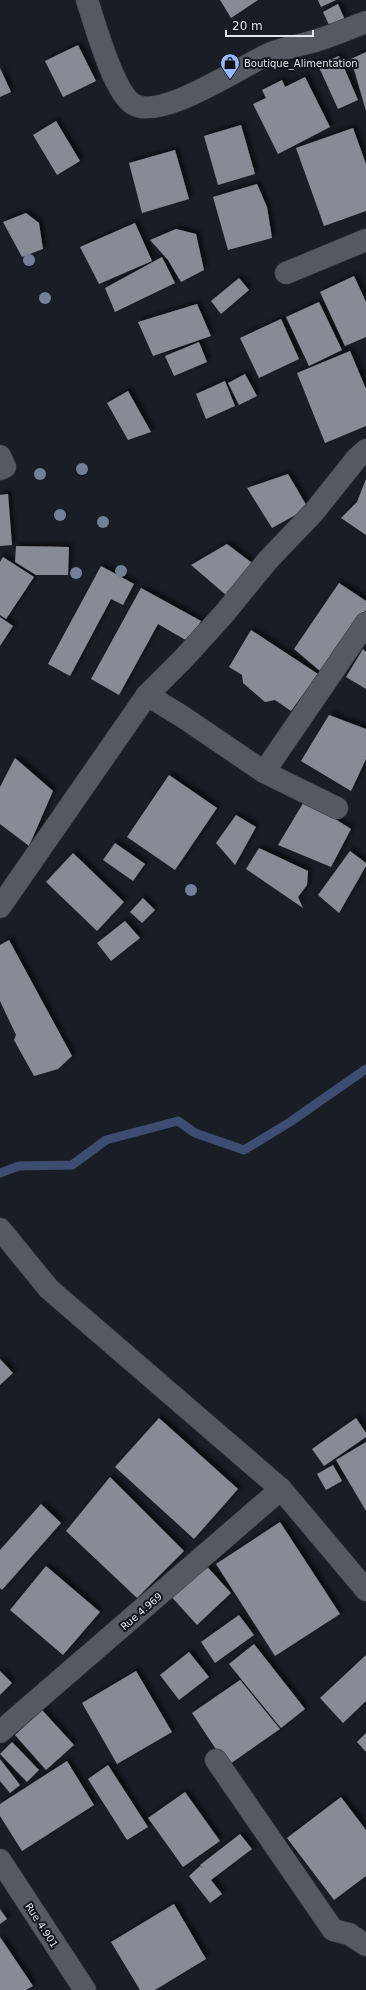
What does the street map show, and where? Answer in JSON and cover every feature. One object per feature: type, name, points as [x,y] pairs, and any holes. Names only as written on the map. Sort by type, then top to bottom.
[{"type":"street","points":[[87,0],[108,61],[124,95],[134,104],[144,108],[158,107],[177,101],[272,53],[320,40],[366,22]]},
{"type":"street","points":[[286,273],[366,240]]},
{"type":"street","points":[[0,907],[147,695],[218,621],[268,560],[313,513],[357,458],[366,450]]},
{"type":"street","points":[[0,456],[5,467],[0,469]]},
{"type":"street","points":[[264,772],[366,623]]},
{"type":"street","points":[[147,695],[183,717],[264,772],[337,808]]},
{"type":"street","points":[[0,1229],[49,1289],[281,1489],[366,1590]]},
{"type":"street","name":"Rue 4.969","points":[[0,1732],[281,1489]]},
{"type":"street","points":[[216,1760],[333,1930],[349,1934],[366,1945]]},
{"type":"street","name":"Rue 4.901","points":[[0,1860],[85,1990]]},
{"type":"building","points":[[220,0],[258,0],[231,18]]},
{"type":"building","points":[[318,0],[336,0],[321,7]]},
{"type":"building","points":[[338,4],[345,20],[330,27],[323,12]]},
{"type":"building","points":[[78,45],[96,81],[63,97],[45,61]]},
{"type":"building","points":[[366,52],[366,111],[351,59]]},
{"type":"building","points":[[339,56],[358,100],[338,109],[318,65]]},
{"type":"building","points":[[0,68],[11,92],[0,97]]},
{"type":"building","points":[[305,77],[330,127],[278,154],[253,104],[266,98],[262,90],[282,80],[285,87]]},
{"type":"building","points":[[56,121],[80,161],[57,175],[33,135]]},
{"type":"building","points":[[241,125],[255,174],[218,185],[204,136]]},
{"type":"building","points":[[353,128],[366,164],[366,211],[324,226],[296,148]]},
{"type":"building","points":[[175,150],[189,199],[142,213],[129,163]]},
{"type":"building","points":[[257,184],[267,207],[272,238],[228,250],[213,197]]},
{"type":"building","points":[[26,213],[39,223],[43,249],[22,257],[3,222]]},
{"type":"building","points":[[135,223],[152,261],[99,284],[80,247]]},
{"type":"building","points":[[176,229],[196,234],[204,270],[181,282],[168,260],[150,240]]},
{"type":"building","points":[[162,257],[175,283],[115,312],[105,288]]},
{"type":"building","points":[[354,276],[366,302],[366,337],[345,346],[320,292]]},
{"type":"building","points":[[239,278],[249,290],[221,314],[211,301]]},
{"type":"building","points":[[319,302],[342,350],[309,366],[286,317]]},
{"type":"building","points":[[197,304],[211,336],[153,356],[138,322]]},
{"type":"building","points":[[281,319],[299,359],[259,378],[240,338]]},
{"type":"building","points":[[199,342],[207,362],[174,376],[165,356]]},
{"type":"building","points":[[350,351],[366,389],[366,426],[325,443],[297,373]]},
{"type":"building","points":[[245,374],[257,396],[239,405],[228,383]]},
{"type":"building","points":[[225,381],[235,406],[206,419],[196,394]]},
{"type":"building","points":[[128,391],[151,432],[128,440],[107,403]]},
{"type":"building","points":[[288,474],[308,508],[272,528],[247,488]]},
{"type":"building","points":[[366,479],[366,535],[341,518],[357,502]]},
{"type":"building","points":[[8,494],[12,545],[0,546],[0,495]]},
{"type":"building","points":[[227,544],[252,563],[226,595],[191,565]]},
{"type":"building","points":[[16,546],[69,547],[68,575],[36,575],[15,562]]},
{"type":"building","points":[[3,557],[34,577],[6,619],[0,615],[0,562]]},
{"type":"building","points":[[101,566],[134,584],[123,605],[111,599],[70,676],[48,664]]},
{"type":"building","points":[[339,583],[366,601],[366,610],[320,671],[294,649]]},
{"type":"building","points":[[141,588],[201,621],[189,642],[158,624],[119,695],[91,679]]},
{"type":"building","points":[[0,617],[13,626],[0,646]]},
{"type":"building","points":[[251,630],[318,674],[291,711],[275,700],[265,702],[243,683],[242,675],[229,667]]},
{"type":"building","points":[[363,649],[366,652],[366,689],[346,677]]},
{"type":"building","points":[[329,715],[366,729],[366,759],[351,791],[301,761]]},
{"type":"building","points":[[15,758],[53,791],[29,846],[0,824],[0,787]]},
{"type":"building","points":[[169,775],[217,808],[175,870],[127,837]]},
{"type":"building","points":[[305,800],[351,829],[331,867],[278,845]]},
{"type":"building","points":[[236,815],[256,827],[235,865],[216,843]]},
{"type":"building","points":[[115,843],[145,864],[133,881],[103,860]]},
{"type":"building","points":[[259,848],[308,871],[307,885],[298,897],[303,908],[246,869]]},
{"type":"building","points":[[350,851],[366,863],[366,866],[339,913],[318,895]]},
{"type":"building","points":[[73,853],[124,902],[97,931],[46,882]]},
{"type":"building","points":[[143,898],[155,910],[142,923],[130,912]]},
{"type":"building","points":[[125,921],[140,938],[111,961],[97,943]]},
{"type":"building","points":[[9,940],[72,1056],[58,1069],[34,1076],[14,1040],[16,1035],[0,1001],[0,945]]},
{"type":"building","points":[[0,1359],[13,1373],[0,1385]]},
{"type":"building","points":[[159,1418],[238,1489],[194,1539],[115,1467]]},
{"type":"building","points":[[356,1418],[366,1433],[366,1437],[324,1466],[312,1449]]},
{"type":"building","points":[[366,1442],[366,1511],[336,1460]]},
{"type":"building","points":[[333,1465],[342,1481],[326,1490],[317,1474]]},
{"type":"building","points":[[110,1477],[184,1551],[137,1598],[66,1531]]},
{"type":"building","points":[[41,1504],[61,1523],[2,1590],[0,1588],[0,1550]]},
{"type":"building","points":[[280,1522],[340,1614],[275,1656],[216,1564]]},
{"type":"building","points":[[202,1561],[231,1593],[197,1625],[168,1593]]},
{"type":"building","points":[[46,1566],[100,1612],[63,1655],[10,1610]]},
{"type":"building","points":[[239,1615],[254,1635],[215,1663],[201,1642]]},
{"type":"building","points":[[254,1644],[305,1709],[281,1728],[229,1664]]},
{"type":"building","points":[[189,1652],[209,1677],[179,1700],[160,1675]]},
{"type":"building","points":[[366,1655],[366,1701],[343,1723],[320,1698]]},
{"type":"building","points":[[0,1671],[12,1683],[0,1695]]},
{"type":"building","points":[[136,1671],[172,1732],[117,1764],[82,1703]]},
{"type":"building","points":[[240,1680],[280,1729],[227,1766],[192,1713]]},
{"type":"building","points":[[42,1710],[74,1745],[46,1770],[15,1735]]},
{"type":"building","points":[[366,1733],[366,1752],[357,1742]]},
{"type":"building","points":[[12,1742],[39,1770],[27,1782],[0,1754]]},
{"type":"building","points":[[0,1759],[20,1785],[10,1793],[0,1781]]},
{"type":"building","points":[[67,1761],[94,1805],[22,1851],[0,1816],[0,1804]]},
{"type":"building","points":[[108,1765],[148,1827],[127,1840],[88,1779]]},
{"type":"building","points":[[185,1792],[220,1841],[183,1867],[148,1818]]},
{"type":"building","points":[[341,1797],[366,1830],[366,1876],[334,1900],[287,1838]]},
{"type":"building","points":[[240,1834],[252,1849],[211,1880],[222,1894],[210,1903],[189,1876],[200,1866],[203,1869],[200,1865]]},
{"type":"building","points":[[174,1904],[206,1959],[155,1990],[140,1990],[111,1942]]},
{"type":"building","points":[[0,1909],[7,1919],[0,1924]]},
{"type":"building","points":[[0,1937],[33,1986],[26,1990],[0,1990]]},
{"type":"waterway","points":[[0,1173],[19,1166],[72,1165],[106,1140],[178,1121],[195,1133],[244,1150],[290,1122],[366,1069]]},
{"type":"place","name":"Boutique_Alimentation","points":[[230,80]]}]
